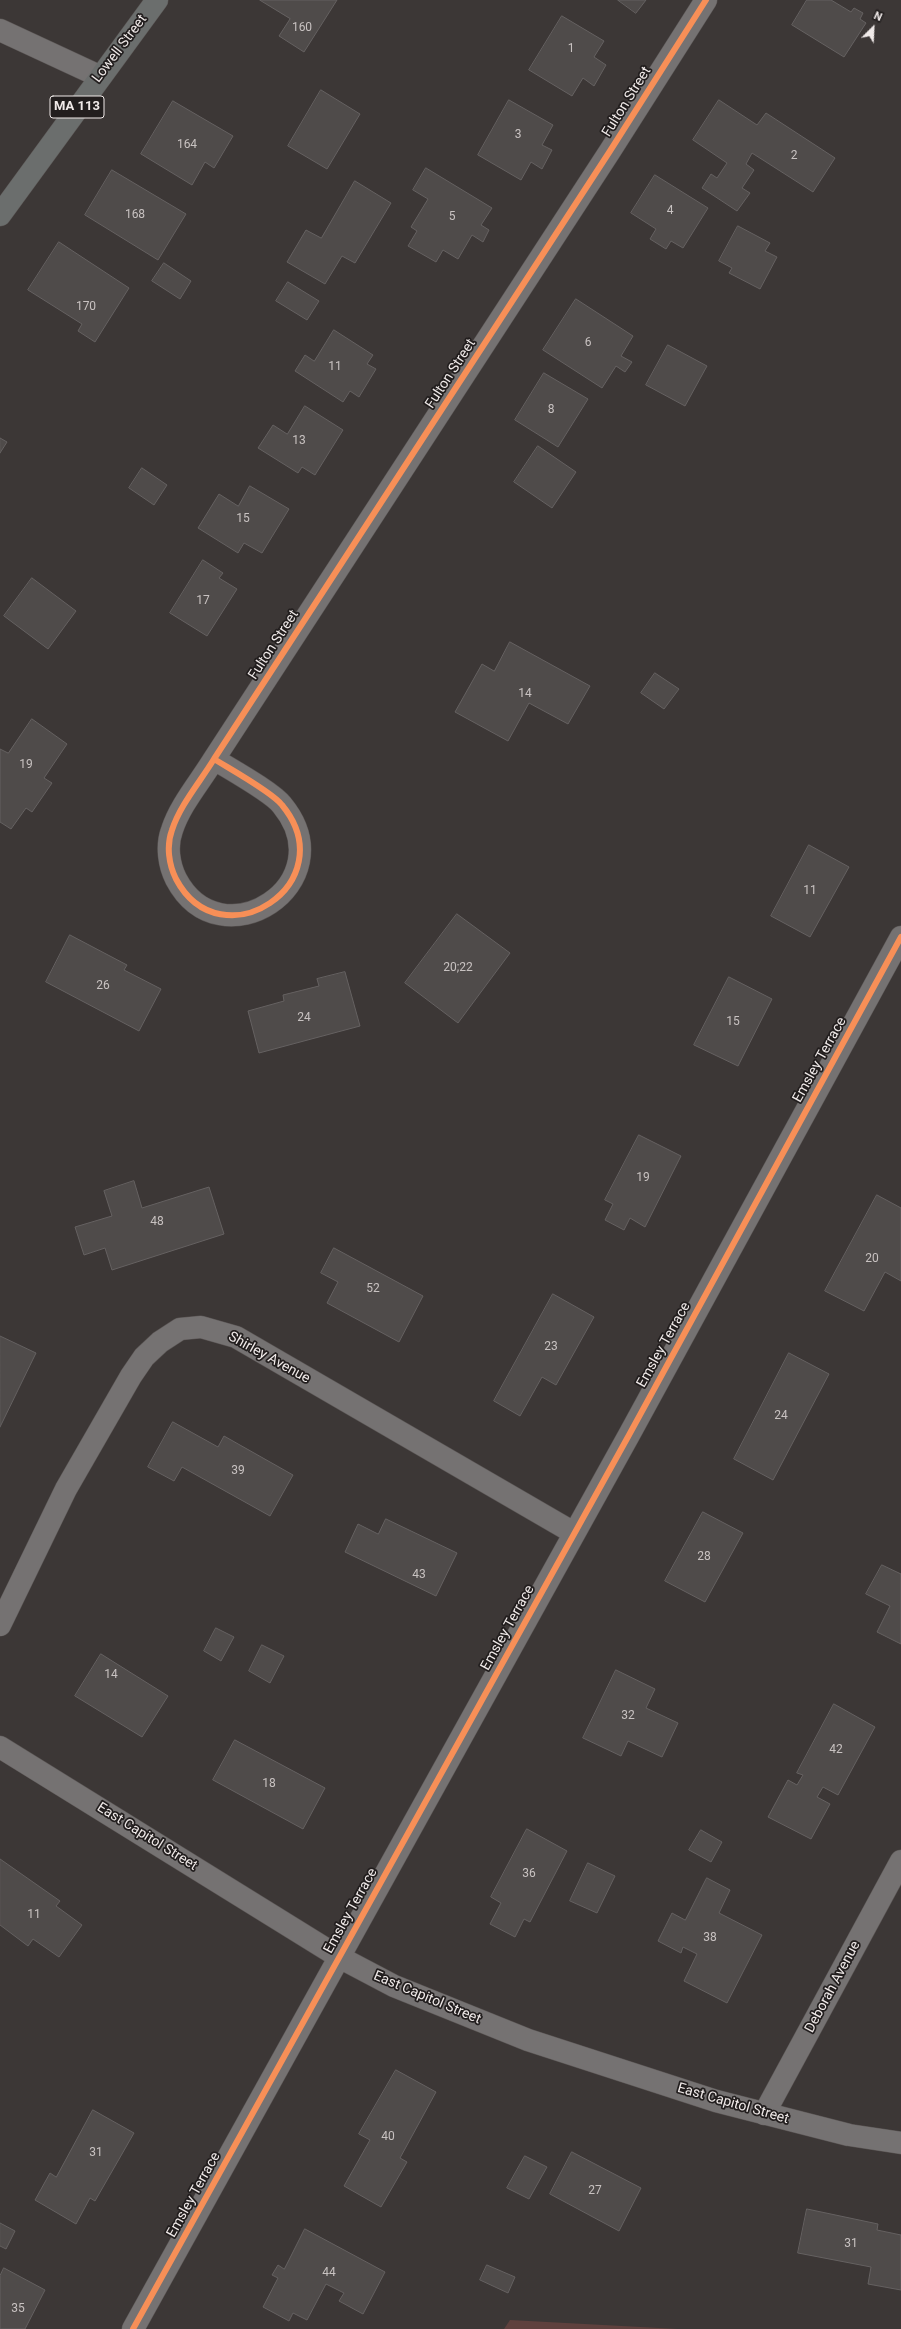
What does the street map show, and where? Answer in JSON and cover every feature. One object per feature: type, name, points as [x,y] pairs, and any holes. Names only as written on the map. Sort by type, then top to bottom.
[{"type":"main road","name":"Lowell Street","points":[[0,215],[99,76],[156,0]]},
{"type":"street","name":"Fulton Street","points":[[214,760],[281,803],[294,822],[300,845],[298,867],[288,888],[274,902],[256,912],[235,916],[215,912],[196,903],[181,889],[172,871],[168,850],[171,830],[214,760],[610,151],[706,0]]},
{"type":"street","points":[[0,30],[99,76]]},
{"type":"street","name":"Emsley Terrace","points":[[133,2329],[574,1533],[901,937]]},
{"type":"street","name":"Shirley Avenue","points":[[0,1625],[66,1489],[131,1376],[144,1357],[160,1342],[180,1329],[201,1327],[236,1337],[574,1533]]},
{"type":"street","name":"East Capitol Street","points":[[0,1747],[339,1957],[394,1986],[528,2040],[716,2101],[849,2135],[901,2142]]},
{"type":"street","name":"Deborah Avenue","points":[[764,2114],[901,1861]]},
{"type":"shaded area","points":[[510,2320],[678,2329],[504,2329]]},
{"type":"building","points":[[260,0],[337,0],[304,52],[279,36],[290,19]]},
{"type":"building","points":[[618,0],[646,0],[636,13]]},
{"type":"building","points":[[807,0],[831,0],[851,12],[854,8],[863,13],[860,19],[866,23],[844,57],[792,25]]},
{"type":"building","points":[[562,16],[604,41],[594,57],[606,65],[594,86],[583,78],[572,96],[529,70]]},
{"type":"building","points":[[321,90],[360,114],[327,169],[288,146]]},
{"type":"building","points":[[509,100],[553,125],[542,145],[552,150],[542,169],[531,162],[521,180],[478,155]]},
{"type":"building","points":[[719,100],[757,125],[766,113],[835,158],[813,192],[752,153],[746,164],[754,170],[742,188],[750,193],[737,211],[702,188],[711,174],[717,178],[727,163],[693,140]]},
{"type":"building","points":[[173,101],[233,136],[214,168],[205,162],[192,185],[141,154]]},
{"type":"building","points":[[426,168],[492,208],[481,225],[489,230],[483,242],[472,235],[458,259],[443,250],[436,262],[408,246],[417,231],[411,227],[428,199],[413,190]]},
{"type":"building","points":[[112,170],[186,214],[158,260],[85,215]]},
{"type":"building","points":[[655,175],[708,208],[683,248],[671,241],[666,249],[650,239],[656,229],[631,213]]},
{"type":"building","points":[[355,181],[391,203],[355,263],[342,256],[325,284],[287,262],[306,230],[321,238]]},
{"type":"building","points":[[738,226],[770,243],[765,251],[777,257],[760,289],[729,273],[732,268],[719,261]]},
{"type":"building","points":[[59,242],[129,288],[95,342],[78,331],[82,324],[28,290]]},
{"type":"building","points":[[164,263],[191,281],[180,299],[152,281]]},
{"type":"building","points":[[288,282],[319,301],[307,320],[276,301]]},
{"type":"building","points":[[576,299],[633,336],[621,356],[632,362],[625,372],[616,366],[602,388],[543,350]]},
{"type":"building","points":[[334,330],[373,355],[367,364],[376,369],[359,397],[350,391],[343,402],[295,371],[305,355],[314,361]]},
{"type":"building","points":[[668,345],[707,366],[685,406],[646,385]]},
{"type":"building","points":[[544,373],[588,399],[558,447],[515,420]]},
{"type":"building","points":[[305,406],[343,430],[315,475],[302,467],[298,473],[258,448],[273,425],[287,434]]},
{"type":"building","points":[[0,438],[7,442],[0,453]]},
{"type":"building","points":[[538,446],[576,472],[552,508],[514,482]]},
{"type":"building","points":[[142,468],[167,485],[154,505],[129,488]]},
{"type":"building","points":[[250,486],[289,509],[262,553],[244,543],[238,553],[198,528],[219,494],[238,506]]},
{"type":"building","points":[[203,560],[223,573],[219,578],[237,589],[207,636],[170,613]]},
{"type":"building","points":[[32,578],[76,611],[48,649],[4,616]]},
{"type":"building","points":[[510,642],[590,686],[568,724],[529,703],[508,741],[455,712],[482,664],[494,671]]},
{"type":"building","points":[[655,673],[679,689],[664,709],[641,693]]},
{"type":"building","points":[[32,719],[67,744],[44,778],[52,783],[32,812],[26,808],[11,829],[0,822],[0,749],[8,753]]},
{"type":"building","points":[[809,845],[849,867],[810,937],[771,916]]},
{"type":"building","points":[[457,914],[510,953],[458,1023],[405,983]]},
{"type":"building","points":[[70,935],[127,965],[124,970],[161,989],[139,1031],[46,982]]},
{"type":"building","points":[[345,972],[360,1026],[259,1053],[248,1011],[284,1001],[283,995],[319,986],[317,979]]},
{"type":"building","points":[[729,977],[772,999],[738,1066],[694,1045]]},
{"type":"building","points":[[639,1135],[681,1156],[645,1227],[630,1218],[624,1230],[605,1220],[613,1204],[605,1200]]},
{"type":"building","points":[[134,1181],[142,1208],[209,1187],[224,1234],[112,1270],[105,1248],[84,1255],[75,1227],[112,1216],[104,1191]]},
{"type":"building","points":[[877,1195],[901,1208],[901,1281],[885,1272],[864,1311],[825,1291]]},
{"type":"building","points":[[334,1248],[423,1296],[399,1342],[327,1303],[338,1282],[321,1273]]},
{"type":"building","points":[[553,1294],[594,1317],[556,1385],[542,1377],[520,1416],[494,1401]]},
{"type":"building","points":[[0,1336],[36,1353],[0,1427]]},
{"type":"building","points":[[789,1353],[829,1374],[773,1480],[734,1459]]},
{"type":"building","points":[[173,1422],[218,1447],[224,1436],[293,1475],[270,1516],[182,1467],[174,1481],[148,1467]]},
{"type":"building","points":[[703,1512],[743,1533],[705,1602],[665,1581]]},
{"type":"building","points":[[386,1519],[457,1553],[436,1596],[345,1552],[358,1524],[378,1534]]},
{"type":"building","points":[[882,1565],[901,1574],[901,1644],[877,1632],[890,1606],[866,1594]]},
{"type":"building","points":[[216,1628],[234,1637],[221,1661],[204,1651]]},
{"type":"building","points":[[262,1645],[284,1656],[270,1683],[249,1671]]},
{"type":"building","points":[[101,1654],[168,1696],[142,1737],[75,1696]]},
{"type":"building","points":[[616,1670],[655,1689],[646,1708],[678,1723],[662,1757],[628,1741],[621,1756],[583,1738]]},
{"type":"building","points":[[834,1704],[875,1727],[838,1795],[823,1787],[817,1797],[830,1804],[811,1839],[768,1817],[788,1780],[797,1785],[803,1775],[797,1773]]},
{"type":"building","points":[[235,1740],[325,1788],[303,1829],[213,1780]]},
{"type":"building","points":[[527,1829],[567,1851],[530,1922],[524,1919],[515,1937],[490,1924],[501,1903],[491,1897]]},
{"type":"building","points":[[701,1830],[722,1842],[711,1862],[689,1850]]},
{"type":"building","points":[[0,1859],[60,1901],[56,1906],[82,1925],[59,1957],[33,1939],[28,1946],[0,1925]]},
{"type":"building","points":[[588,1863],[615,1876],[597,1913],[570,1901]]},
{"type":"building","points":[[707,1878],[730,1890],[719,1913],[762,1935],[727,2003],[684,1981],[697,1954],[683,1947],[681,1953],[658,1941],[672,1913],[685,1920]]},
{"type":"building","points":[[396,2070],[436,2092],[400,2158],[407,2162],[381,2207],[344,2186],[370,2140],[359,2134]]},
{"type":"building","points":[[93,2110],[134,2133],[95,2201],[90,2198],[76,2224],[35,2200],[50,2173],[56,2177]]},
{"type":"building","points":[[572,2152],[641,2188],[619,2231],[550,2194]]},
{"type":"building","points":[[525,2156],[547,2167],[529,2199],[507,2188]]},
{"type":"building","points":[[807,2209],[878,2224],[877,2230],[901,2235],[901,2290],[868,2284],[871,2267],[798,2253]]},
{"type":"building","points":[[0,2223],[15,2231],[6,2249],[0,2246]]},
{"type":"building","points":[[305,2229],[385,2272],[363,2314],[339,2301],[344,2293],[326,2284],[307,2320],[293,2313],[289,2321],[263,2307],[278,2278],[272,2275],[278,2265],[284,2269]]},
{"type":"building","points":[[487,2265],[515,2277],[508,2293],[480,2280]]},
{"type":"building","points":[[4,2268],[45,2290],[25,2329],[0,2329],[0,2276]]},
{"type":"cycle path","points":[[214,759],[260,787],[277,800],[282,805],[298,834],[299,861],[288,885],[270,903],[246,914],[221,914],[196,903],[176,879],[170,862],[169,842],[172,830],[180,812],[191,794],[610,151],[706,0]]},
{"type":"cycle path","points":[[133,2329],[629,1435],[901,937]]}]
